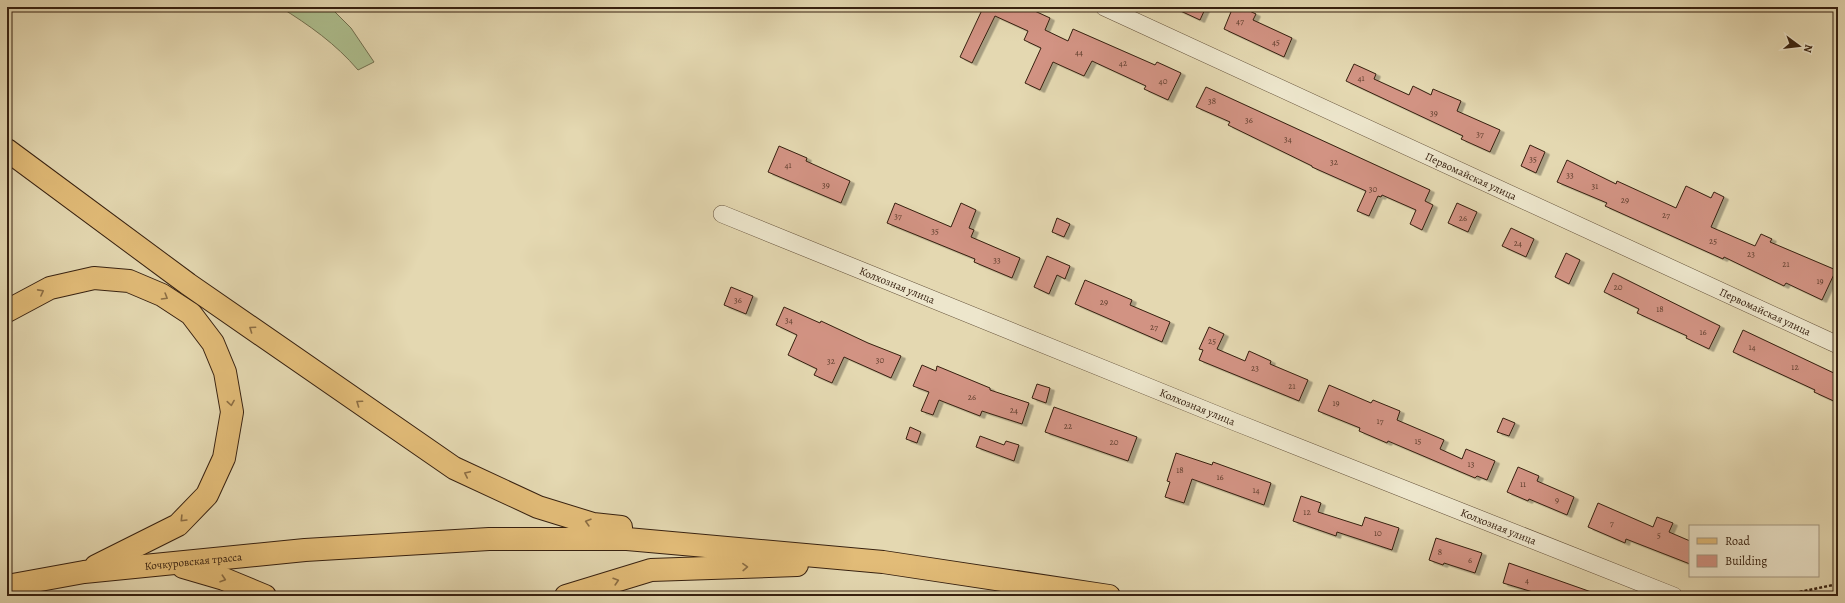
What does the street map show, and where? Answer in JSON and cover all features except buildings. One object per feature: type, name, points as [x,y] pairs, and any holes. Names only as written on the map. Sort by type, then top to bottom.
[{"type":"main road","points":[[7,150],[188,284],[454,468],[538,507],[593,524],[747,542],[820,555],[883,562],[1109,596]]},
{"type":"main road","points":[[7,311],[50,288],[94,278],[129,281],[162,295],[191,314],[213,343],[225,372],[232,412],[224,458],[207,495],[178,525],[84,572]]},
{"type":"main road","name":"Кочкуровская трасса","points":[[7,586],[84,572],[305,550],[489,539],[627,539],[820,555]]},
{"type":"main road","points":[[566,596],[651,570],[883,562]]},
{"type":"main road","points":[[172,564],[224,579],[265,596]]},
{"type":"street","name":"Первомайская улица","points":[[1104,7],[1838,345]]},
{"type":"street","name":"Колхозная улица","points":[[722,214],[1228,419],[1674,596]]},
{"type":"path","points":[[1780,596],[1838,584]]},
{"type":"green space","points":[[280,7],[330,7],[351,28],[374,62],[358,70],[341,52],[322,36]]}]
